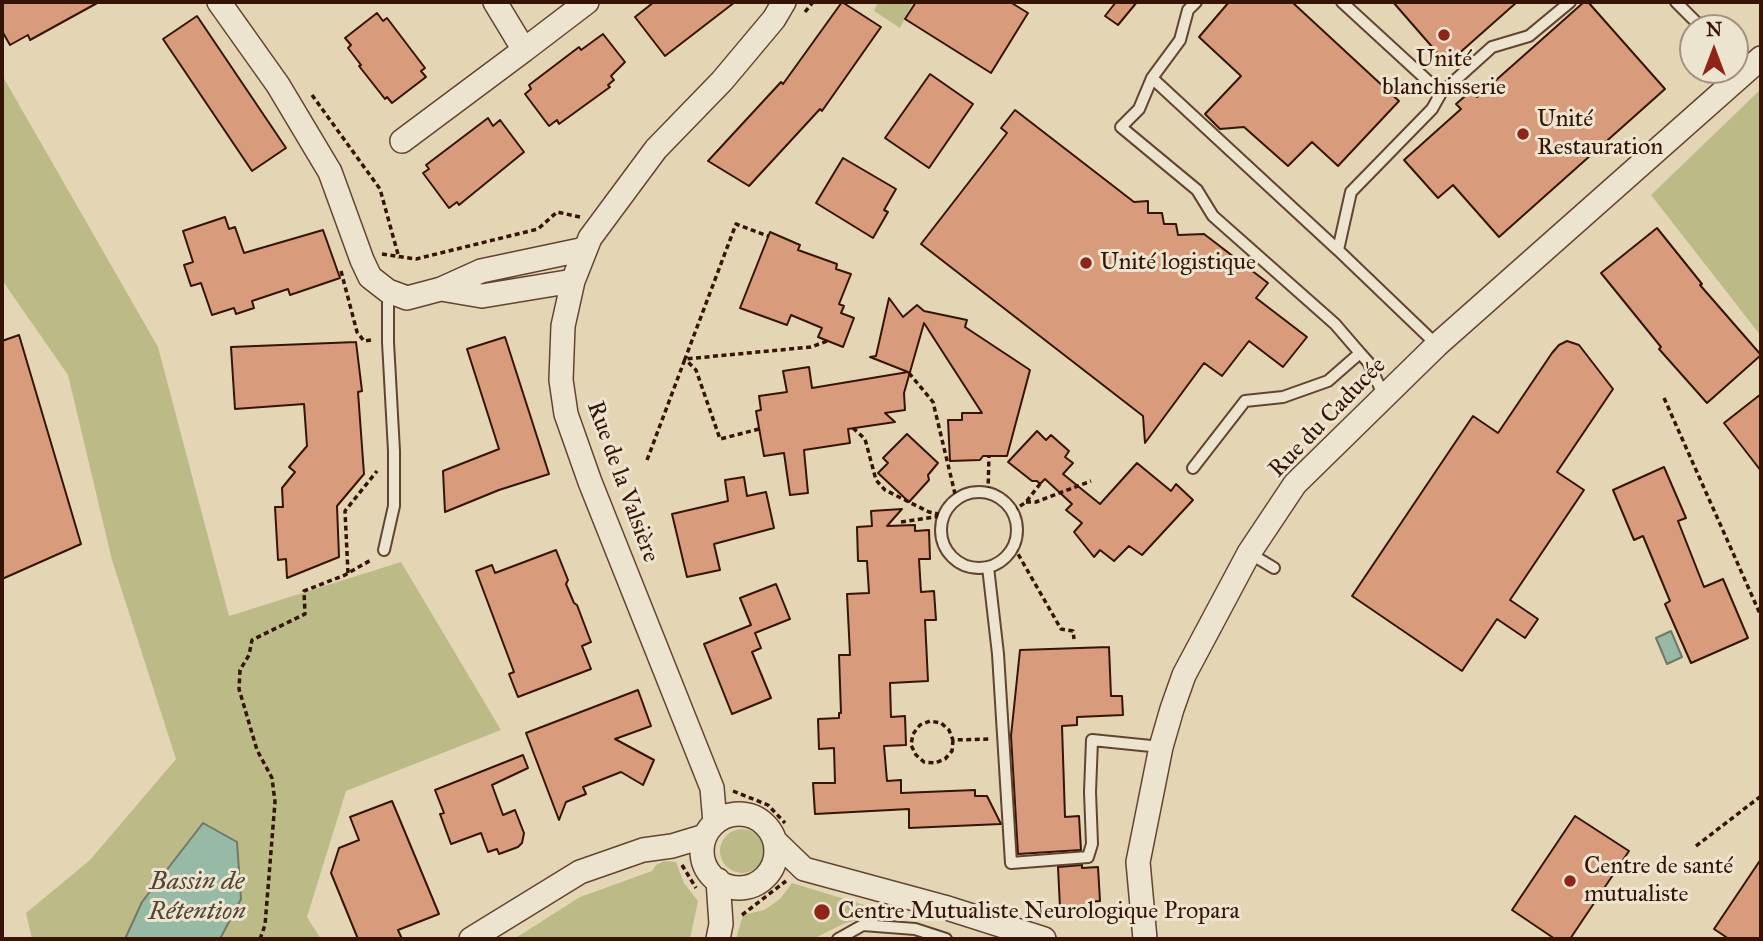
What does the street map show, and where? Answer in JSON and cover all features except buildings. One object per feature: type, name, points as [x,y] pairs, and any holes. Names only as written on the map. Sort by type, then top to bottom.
[{"type":"street","points":[[219,2],[278,85],[330,172],[370,277],[387,291],[407,298],[442,289],[481,271],[585,249]]},
{"type":"street","points":[[495,2],[524,50]]},
{"type":"street","points":[[402,141],[587,2]]},
{"type":"street","name":"Rue de la Valsière","points":[[710,829],[712,788],[590,482],[566,414],[561,380],[563,326],[573,281],[585,249],[602,220],[656,149],[722,81],[774,19],[792,10]]},
{"type":"street","name":"Rue du Caducée","points":[[1145,939],[1138,862],[1161,747],[1184,675],[1249,553],[1295,484],[1437,345],[1725,84]]},
{"type":"street","points":[[442,289],[482,296],[573,281]]},
{"type":"street","points":[[712,788],[745,814],[781,834],[804,869]]},
{"type":"street","points":[[471,939],[580,872],[643,850],[672,846],[710,829],[734,814],[745,814]]},
{"type":"street","points":[[710,829],[702,855],[720,932]]},
{"type":"street","points":[[720,932],[756,882],[775,861],[781,834]]},
{"type":"street","points":[[672,846],[708,881],[737,888],[804,869],[944,907],[1044,939]]},
{"type":"lane","points":[[1196,2],[1188,10],[1180,40],[1152,78],[1139,109],[1121,127],[1197,190],[1213,216],[1335,324],[1368,362],[1384,396]]},
{"type":"lane","points":[[1342,2],[1441,93]]},
{"type":"lane","points":[[1338,250],[1351,192],[1432,109],[1441,93],[1492,47],[1530,36],[1570,2]]},
{"type":"lane","points":[[1152,78],[1437,345]]},
{"type":"lane","points":[[384,550],[394,506],[387,291]]},
{"type":"lane","points":[[1193,468],[1245,401],[1283,397],[1328,381],[1360,353]]},
{"type":"lane","points":[[988,492],[998,496],[1013,511],[1018,535],[1008,556],[988,568],[976,568],[954,559],[946,550],[942,539],[943,515],[956,498],[967,493],[988,492]]},
{"type":"lane","points":[[1249,553],[1274,568]]},
{"type":"lane","points":[[988,568],[998,653],[1011,863],[1088,857],[1092,844],[1092,740],[1161,747]]},
{"type":"lane","points":[[838,939],[863,925],[915,929],[946,939]]},
{"type":"path","points":[[792,10],[813,2]]},
{"type":"path","points":[[308,90],[380,189],[399,258],[415,259],[538,229]]},
{"type":"path","points":[[647,460],[736,224],[768,236]]},
{"type":"path","points":[[340,266],[357,332],[364,341],[370,340],[372,352]]},
{"type":"path","points":[[685,359],[811,347],[827,341]]},
{"type":"path","points":[[685,359],[696,370],[720,439],[759,429]]},
{"type":"path","points":[[909,373],[933,402],[956,498]]},
{"type":"path","points":[[1664,398],[1761,616]]},
{"type":"path","points":[[853,428],[865,439],[876,480],[885,490],[929,512],[943,515]]},
{"type":"path","points":[[988,492],[989,455]]},
{"type":"path","points":[[348,573],[345,511],[381,466]]},
{"type":"path","points":[[1026,502],[1036,502],[1091,481]]},
{"type":"path","points":[[1013,511],[1026,502],[1040,484]]},
{"type":"path","points":[[901,522],[943,515]]},
{"type":"path","points":[[1014,547],[1060,629],[1073,631],[1074,639]]},
{"type":"path","points":[[260,939],[265,925],[275,802],[272,779],[257,750],[239,689],[240,670],[249,655],[252,640],[305,614],[304,591],[362,566],[384,550]]},
{"type":"path","points":[[930,722],[941,723],[949,730],[953,740],[952,751],[945,759],[935,763],[924,762],[916,755],[911,745],[913,734],[920,725],[930,722]]},
{"type":"path","points":[[953,740],[1002,739]]},
{"type":"path","points":[[712,788],[724,785],[744,797],[768,805],[781,834]]},
{"type":"path","points":[[1696,846],[1761,796]]},
{"type":"path","points":[[672,846],[681,858],[683,868],[708,881]]},
{"type":"path","points":[[720,932],[769,893],[796,878],[804,869]]},
{"type":"shaded area","points":[[878,2],[913,2],[900,28],[874,11]]},
{"type":"shaded area","points":[[2,75],[158,347],[229,616],[401,562],[501,730],[346,791],[307,917],[321,939],[32,939],[26,913],[90,860],[176,759],[112,560],[68,375],[2,280]]},
{"type":"shaded area","points":[[1761,89],[1761,336],[1651,195]]},
{"type":"shaded area","points":[[742,829],[757,836],[764,851],[757,866],[742,873],[727,866],[720,851],[727,836]]},
{"type":"shaded area","points":[[665,861],[676,862],[684,883],[698,901],[690,939],[514,939],[580,897],[652,871],[656,865]]},
{"type":"shaded area","name":"Centre Mutualiste Neurologique Propara","points":[[792,883],[894,914],[843,924],[813,939],[736,939],[743,915],[764,910],[780,899]]},
{"type":"water","points":[[1671,631],[1682,657],[1667,664],[1656,638]]},
{"type":"water","name":"Bassin de Rétention","points":[[203,823],[237,842],[241,899],[220,939],[125,939],[142,902]]},
{"type":"place","name":"Unité blanchisserie","points":[[1444,35]]},
{"type":"place","name":"Unité Restauration","points":[[1523,134]]},
{"type":"place","name":"Unité logistique","points":[[1086,263]]},
{"type":"place","name":"Centre de santé mutualiste","points":[[1570,881]]},
{"type":"place","name":"Centre Mutualiste Neurologique Propara","points":[[822,912]]}]
